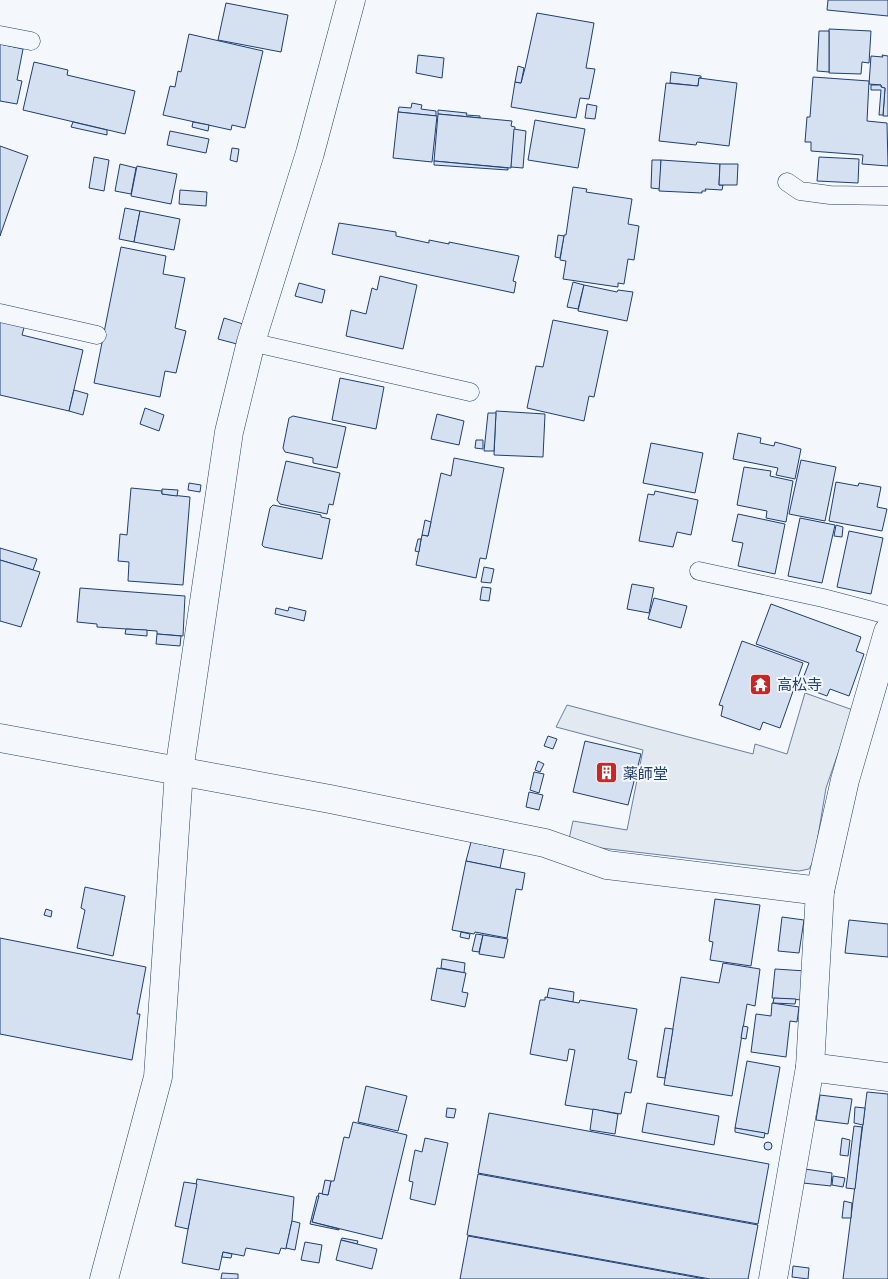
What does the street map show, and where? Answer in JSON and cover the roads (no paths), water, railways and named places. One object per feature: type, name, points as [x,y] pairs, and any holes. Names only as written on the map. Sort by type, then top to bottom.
[{"type":"street","points":[[104,1279],[158,1077],[179,772],[229,432],[251,342],[310,154],[351,0]]},
{"type":"street","points":[[773,1279],[810,1067],[820,891],[845,780],[888,632]]},
{"type":"street","points":[[0,738],[330,799],[545,843],[607,865],[820,891]]},
{"type":"street","points":[[810,1067],[888,1077]]},
{"type":"lane","points":[[0,35],[31,41]]},
{"type":"lane","points":[[786,182],[800,191],[830,195],[888,196]]},
{"type":"lane","points":[[0,313],[97,335]]},
{"type":"lane","points":[[251,342],[470,392]]},
{"type":"lane","points":[[699,571],[823,598],[888,615]]},
{"type":"place","name":"高松寺","points":[[761,684]]},
{"type":"place","name":"薬師堂","points":[[607,773]]}]
